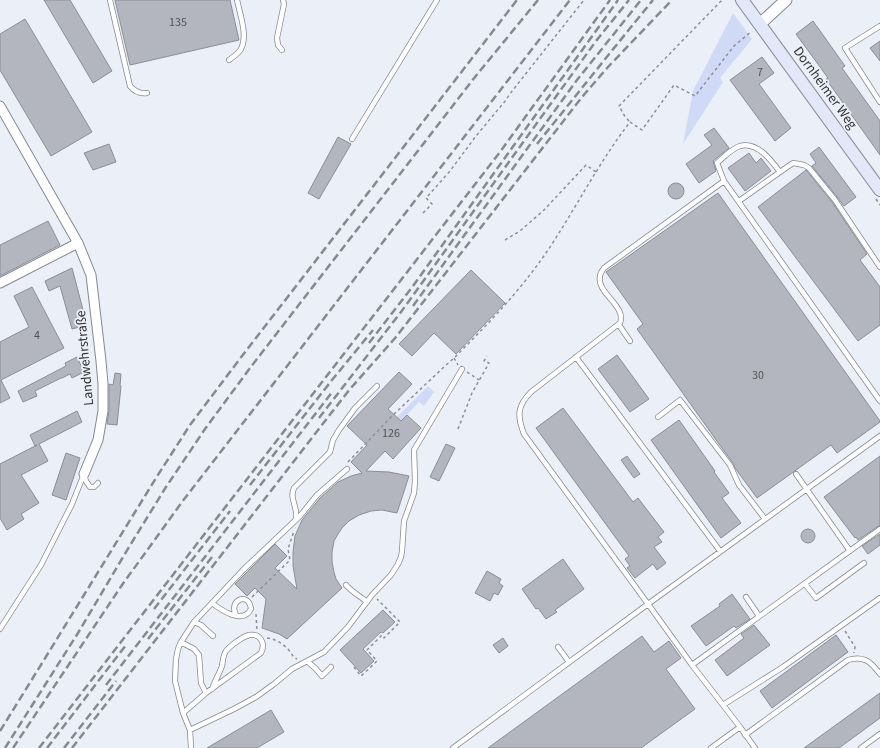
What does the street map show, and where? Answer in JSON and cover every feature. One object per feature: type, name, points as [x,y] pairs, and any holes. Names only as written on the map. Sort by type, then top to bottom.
[{"type":"main road","name":"Dornheimer Weg","points":[[744,2],[758,26],[880,190]]},
{"type":"street","points":[[758,26],[786,0]]},
{"type":"street","name":"Landwehrstraße","points":[[0,106],[78,244],[90,275],[103,384],[103,411],[100,430],[93,453],[84,474]]},
{"type":"street","points":[[0,283],[78,244]]},
{"type":"lane","points":[[110,0],[130,86],[135,92],[142,94],[147,93]]},
{"type":"lane","points":[[229,60],[239,52],[244,41],[237,0]]},
{"type":"lane","points":[[282,50],[279,47],[277,40],[284,4],[283,0]]},
{"type":"lane","points":[[352,139],[437,0]]},
{"type":"lane","points":[[880,26],[845,48],[880,102]]},
{"type":"lane","points":[[780,172],[768,157],[757,149],[747,146],[740,146],[717,163],[724,181],[880,400]]},
{"type":"lane","points":[[739,201],[793,163],[804,164],[835,200],[880,267]]},
{"type":"lane","points":[[724,181],[604,268],[600,275],[600,284],[620,312],[621,321],[619,325],[527,396],[521,405],[518,415],[524,434],[692,665],[755,748]]},
{"type":"lane","points":[[619,325],[630,340]]},
{"type":"lane","points":[[576,357],[720,551]]},
{"type":"lane","points":[[190,730],[256,697],[292,669],[324,652],[357,616],[367,602],[391,575],[398,564],[402,551],[404,521],[414,493],[414,450],[462,369]]},
{"type":"lane","points":[[296,519],[296,511],[292,500],[294,488],[330,452],[333,440],[339,430],[355,408],[377,386]]},
{"type":"lane","points":[[658,417],[680,400],[730,466],[739,484],[765,519]]},
{"type":"lane","points":[[453,748],[720,551],[880,436]]},
{"type":"lane","points":[[191,748],[190,730],[177,690],[175,673],[178,649],[181,642],[194,622],[246,567],[296,519],[317,495],[347,469]]},
{"type":"lane","points":[[84,474],[90,487],[94,487],[98,483]]},
{"type":"lane","name":"Landwehrstraße","points":[[0,629],[41,565],[72,504],[84,474]]},
{"type":"lane","points":[[796,474],[850,551]]},
{"type":"lane","points":[[692,665],[880,529]]},
{"type":"lane","points":[[805,584],[816,598],[864,563]]},
{"type":"lane","points":[[346,585],[367,602]]},
{"type":"lane","points":[[746,597],[759,616]]},
{"type":"lane","points":[[723,705],[783,668],[880,598]]},
{"type":"lane","points":[[212,603],[222,610],[229,613],[236,615],[242,616],[246,615],[251,609],[248,601],[244,599],[236,602],[234,605],[234,612],[236,615]]},
{"type":"lane","points":[[194,622],[201,625],[213,636]]},
{"type":"lane","points":[[184,713],[206,693],[212,689],[261,653],[263,648],[262,640],[258,637],[250,635],[239,640],[226,651],[222,666],[212,689]]},
{"type":"lane","points":[[181,642],[194,649],[199,655],[201,683],[206,693]]},
{"type":"lane","points":[[558,648],[569,662]]},
{"type":"lane","points":[[745,735],[843,662],[854,659],[863,659],[871,662],[880,674]]},
{"type":"lane","points":[[306,661],[322,676],[331,667]]},
{"type":"lane","points":[[711,748],[740,727]]},
{"type":"lane","points":[[861,748],[880,734]]},
{"type":"path","points":[[423,213],[432,204],[426,198],[450,171],[584,0]]},
{"type":"path","points":[[722,0],[619,106],[630,122],[642,130],[674,85],[695,96],[734,46],[758,26]]},
{"type":"path","points":[[347,469],[348,462],[392,416],[454,358],[528,278],[547,251],[612,146],[630,122]]},
{"type":"path","points":[[505,240],[520,231],[544,210],[586,165],[596,172]]},
{"type":"path","points":[[458,429],[472,393],[489,363],[484,361],[487,356]]},
{"type":"path","points":[[296,519],[288,549],[290,560],[248,601],[255,608],[258,637],[275,640],[286,647],[294,658],[306,661]]},
{"type":"path","points":[[367,650],[382,635],[384,638],[400,622],[381,602]]},
{"type":"path","points":[[842,626],[855,647],[854,659]]},
{"type":"path","points":[[354,667],[361,676],[377,661],[364,648]]},
{"type":"shaded area","points":[[733,13],[752,39],[720,78],[723,82],[683,144],[693,91]]},
{"type":"shaded area","points":[[428,386],[434,392],[424,406],[419,402],[401,421],[397,417]]},
{"type":"building","points":[[44,0],[70,0],[112,71],[93,83]]},
{"type":"building","points":[[115,0],[230,0],[239,40],[130,65]]},
{"type":"building","points":[[25,19],[92,132],[51,156],[0,70],[0,34]]},
{"type":"building","points":[[813,21],[845,66],[842,68],[880,121],[880,155],[796,34]]},
{"type":"building","points":[[880,41],[880,61],[870,48]]},
{"type":"building","points":[[762,57],[774,73],[759,84],[791,128],[775,141],[730,80]]},
{"type":"building","points":[[714,128],[729,148],[713,161],[716,171],[699,183],[686,164],[712,145],[704,135]]},
{"type":"building","points":[[338,137],[351,144],[319,199],[308,193]]},
{"type":"building","points":[[109,144],[116,162],[93,170],[84,153]]},
{"type":"building","points":[[819,147],[856,197],[844,206],[812,166],[816,163],[810,154]]},
{"type":"building","points":[[749,153],[756,163],[761,158],[771,171],[745,191],[728,168]]},
{"type":"building","points":[[806,170],[832,202],[867,254],[860,260],[880,287],[880,325],[858,341],[758,207]]},
{"type":"building","points":[[673,183],[679,183],[684,188],[682,197],[679,199],[673,199],[668,194],[668,188]]},
{"type":"building","points":[[718,193],[880,421],[837,453],[831,445],[757,498],[637,329],[643,324],[606,272]]},
{"type":"building","points":[[48,221],[60,245],[0,276],[0,245]]},
{"type":"building","points":[[72,268],[87,325],[72,329],[60,286],[49,291],[45,281]]},
{"type":"building","points":[[471,270],[505,303],[456,354],[434,333],[412,356],[399,344]]},
{"type":"building","points":[[32,287],[64,348],[1,380],[10,398],[0,403],[0,342],[29,327],[14,296]]},
{"type":"building","points":[[617,355],[649,399],[630,412],[598,369]]},
{"type":"building","points":[[77,357],[84,372],[72,378],[70,374],[61,378],[35,391],[37,396],[23,402],[18,391],[66,366],[65,363]]},
{"type":"building","points":[[399,372],[412,384],[388,409],[401,421],[407,415],[421,428],[393,459],[385,451],[366,471],[389,472],[409,476],[397,513],[382,510],[371,511],[359,515],[349,521],[342,528],[334,541],[332,552],[334,572],[336,579],[342,588],[287,639],[279,634],[262,628],[266,599],[255,588],[247,596],[235,584],[275,544],[287,556],[275,568],[297,589],[293,566],[293,552],[295,536],[302,520],[320,498],[338,482],[362,473],[351,462],[367,445],[347,426]]},
{"type":"building","points":[[115,373],[121,374],[117,425],[107,424],[109,411],[109,384],[113,385]]},
{"type":"building","points":[[563,408],[633,502],[638,498],[664,532],[658,537],[662,542],[654,547],[666,563],[657,570],[653,564],[635,578],[627,568],[630,566],[625,559],[629,556],[536,428]]},
{"type":"building","points":[[77,411],[82,422],[39,444],[48,461],[21,475],[39,503],[21,514],[24,519],[7,530],[0,518],[0,464],[37,445],[35,446],[30,435]]},
{"type":"building","points":[[679,420],[729,493],[722,498],[741,523],[721,538],[651,440]]},
{"type":"building","points":[[446,444],[455,448],[439,481],[430,477]]},
{"type":"building","points":[[66,453],[80,458],[66,500],[52,495]]},
{"type":"building","points":[[627,456],[640,474],[634,478],[621,460]]},
{"type":"building","points":[[880,456],[880,525],[858,540],[824,497]]},
{"type":"building","points":[[805,529],[811,529],[815,533],[815,539],[811,543],[805,543],[801,539],[801,533]]},
{"type":"building","points":[[880,534],[880,545],[868,554],[862,546]]},
{"type":"building","points":[[563,559],[584,589],[555,610],[557,612],[546,619],[538,608],[536,609],[522,589]]},
{"type":"building","points":[[487,571],[501,579],[499,583],[503,586],[498,595],[494,593],[490,601],[475,593]]},
{"type":"building","points":[[732,594],[750,619],[736,628],[734,626],[706,646],[691,626],[720,606],[719,604]]},
{"type":"building","points":[[383,610],[395,622],[383,633],[381,632],[363,649],[374,661],[361,673],[340,650]]},
{"type":"building","points":[[754,625],[770,645],[727,676],[715,660],[744,638],[741,634]]},
{"type":"building","points":[[836,635],[848,652],[772,708],[760,691]]},
{"type":"building","points":[[642,636],[654,652],[669,641],[681,658],[666,669],[695,709],[641,748],[488,748]]},
{"type":"building","points":[[503,638],[508,646],[499,653],[493,645]]},
{"type":"building","points":[[880,693],[880,718],[839,748],[804,748]]},
{"type":"building","points":[[271,710],[284,732],[257,748],[207,748]]},
{"type":"railway","points":[[0,731],[190,425],[517,0]]},
{"type":"railway","points":[[5,748],[78,633],[166,487],[205,429],[250,368],[475,77],[538,0]]},
{"type":"railway","points":[[13,748],[122,585],[182,502],[570,0]]},
{"type":"railway","points":[[39,748],[500,152],[610,0]]},
{"type":"railway","points":[[369,343],[413,286],[618,0]]},
{"type":"railway","points":[[319,418],[401,312],[596,41],[629,0]]},
{"type":"railway","points":[[413,306],[577,80],[641,0]]},
{"type":"railway","points":[[537,144],[653,0]]},
{"type":"railway","points":[[72,748],[350,389],[396,337],[582,97],[608,67],[672,0]]},
{"type":"railway","points":[[250,485],[373,330]]},
{"type":"railway","points":[[106,685],[333,391]]},
{"type":"railway","points":[[154,609],[230,511]]},
{"type":"railway","points":[[148,639],[212,557]]},
{"type":"railway","points":[[47,748],[126,645]]},
{"type":"railway","points":[[64,748],[116,681]]}]
